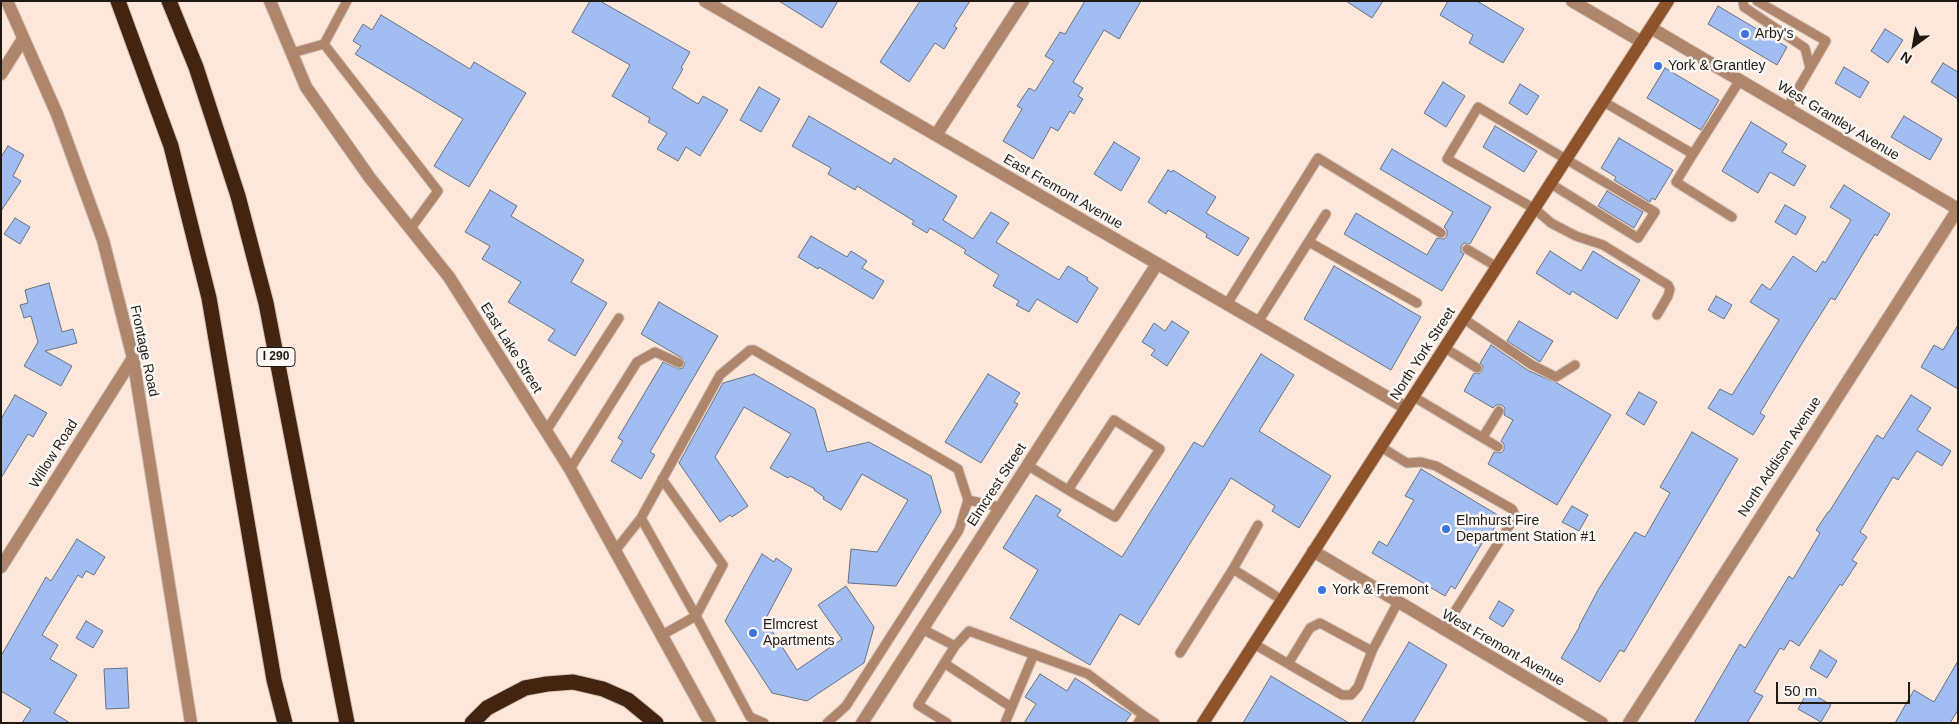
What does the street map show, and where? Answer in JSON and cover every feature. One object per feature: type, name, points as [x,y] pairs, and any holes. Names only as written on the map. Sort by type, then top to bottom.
[{"type":"highway","points":[[118,1],[171,146],[209,298],[274,680],[285,723]]},
{"type":"highway","name":"I 290","points":[[169,1],[196,67],[238,196],[266,303],[347,723]]},
{"type":"highway","points":[[472,723],[487,708],[525,688],[573,682],[603,689],[628,700],[656,723]]},
{"type":"main road","name":"North York Street","points":[[1208,721],[1313,551],[1668,1]]},
{"type":"street","name":"Frontage Road","points":[[7,1],[57,114],[103,240],[133,358],[191,723]]},
{"type":"street","name":"East Lake Street","points":[[270,1],[306,87],[370,178],[449,277],[570,469],[710,723]]},
{"type":"street","name":"East Fremont Avenue","points":[[705,1],[1406,408]]},
{"type":"street","points":[[936,135],[1023,1]]},
{"type":"street","points":[[1572,1],[1642,42]]},
{"type":"street","name":"West Grantley Avenue","points":[[1652,28],[1958,209]]},
{"type":"street","points":[[1,74],[23,39]]},
{"type":"street","name":"North Addison Avenue","points":[[1629,723],[1958,209]]},
{"type":"street","name":"Elmcrest Street","points":[[862,723],[1157,264]]},
{"type":"street","name":"Willow Road","points":[[1,567],[133,358]]},
{"type":"street","name":"West Fremont Avenue","points":[[1313,551],[1602,723]]},
{"type":"lane","points":[[292,53],[324,44],[347,1]]},
{"type":"lane","points":[[1743,1],[1744,7],[1805,48],[1810,68]]},
{"type":"lane","points":[[1757,1],[1826,41],[1787,108]]},
{"type":"lane","points":[[324,44],[438,191],[410,228]]},
{"type":"lane","points":[[1732,218],[1676,182],[1740,80]]},
{"type":"lane","points":[[1604,102],[1693,154]]},
{"type":"lane","points":[[1551,184],[1638,238],[1655,212],[1478,107],[1447,159],[1535,209],[1551,223],[1576,236],[1603,246],[1668,285],[1670,289],[1668,296],[1657,315]]},
{"type":"lane","points":[[1227,304],[1318,158],[1441,233]]},
{"type":"lane","points":[[1258,322],[1326,214]]},
{"type":"lane","points":[[1309,242],[1417,303]]},
{"type":"lane","points":[[1467,249],[1497,267]]},
{"type":"lane","points":[[546,431],[619,318]]},
{"type":"lane","points":[[1464,319],[1532,365],[1556,376],[1575,365]]},
{"type":"lane","points":[[1445,348],[1477,368]]},
{"type":"lane","points":[[615,551],[641,518],[720,375],[750,350],[754,350],[958,469],[968,500],[959,530],[846,706],[827,723]]},
{"type":"lane","points":[[570,469],[637,362],[655,352],[679,363]]},
{"type":"lane","points":[[1414,397],[1498,447]]},
{"type":"lane","points":[[1482,437],[1499,411]]},
{"type":"lane","points":[[1027,465],[1068,490],[1115,518],[1160,449],[1114,420],[1068,490]]},
{"type":"lane","points":[[1381,447],[1407,463],[1421,462],[1436,466],[1512,509],[1515,514],[1514,520],[1443,630]]},
{"type":"lane","points":[[662,479],[723,565],[696,616],[662,635]]},
{"type":"lane","points":[[968,500],[1000,507]]},
{"type":"lane","points":[[641,518],[750,717],[764,723]]},
{"type":"lane","points":[[1180,652],[1233,569],[1258,525]]},
{"type":"lane","points":[[1233,569],[1282,600]]},
{"type":"lane","points":[[1254,644],[1342,696],[1351,695],[1358,686],[1372,651],[1398,602]]},
{"type":"lane","points":[[1288,664],[1310,628],[1320,624],[1372,651]]},
{"type":"lane","points":[[922,629],[955,646]]},
{"type":"lane","points":[[947,723],[918,705],[955,646],[969,630],[1088,674],[1140,719],[1155,723]]},
{"type":"lane","points":[[1004,723],[1034,654]]},
{"type":"lane","points":[[944,663],[1011,707]]},
{"type":"building","points":[[590,1],[600,1],[690,52],[672,88],[698,104],[703,96],[728,110],[700,156],[686,147],[678,161],[657,149],[667,133],[648,122],[650,118],[612,96],[630,65],[572,32]]},
{"type":"building","points":[[779,1],[838,1],[822,28]]},
{"type":"building","points":[[920,1],[970,1],[954,26],[957,28],[944,49],[935,43],[909,82],[880,62]]},
{"type":"building","points":[[1085,1],[1141,1],[1119,39],[1104,30],[1073,82],[1083,88],[1078,96],[1083,99],[1074,114],[1070,111],[1058,131],[1051,127],[1033,159],[1003,141],[1022,109],[1017,106],[1029,88],[1035,91],[1054,61],[1045,56],[1060,32],[1065,34]]},
{"type":"building","points":[[1346,1],[1383,1],[1372,18]]},
{"type":"building","points":[[1448,1],[1477,1],[1524,29],[1503,63],[1469,43],[1473,35],[1440,15]]},
{"type":"building","name":"Arby's","points":[[1718,6],[1787,47],[1777,65],[1708,24]]},
{"type":"building","points":[[381,15],[470,69],[474,62],[526,93],[469,187],[434,166],[463,119],[355,54],[361,46],[353,41],[363,24],[372,30]]},
{"type":"building","points":[[1885,29],[1903,40],[1888,63],[1871,51]]},
{"type":"building","points":[[1943,63],[1958,72],[1958,99],[1931,82]]},
{"type":"building","points":[[1844,67],[1869,82],[1860,98],[1835,83]]},
{"type":"building","points":[[1665,68],[1719,100],[1701,130],[1647,98]]},
{"type":"building","points":[[1443,82],[1465,96],[1446,127],[1424,113]]},
{"type":"building","points":[[1520,84],[1539,96],[1527,115],[1509,103]]},
{"type":"building","points":[[759,87],[780,99],[761,132],[740,120]]},
{"type":"building","points":[[809,116],[891,164],[894,158],[957,196],[943,220],[973,239],[991,212],[1009,223],[996,242],[1059,280],[1068,266],[1088,278],[1087,280],[1098,288],[1077,323],[1037,299],[1029,312],[1016,305],[1019,301],[993,286],[999,275],[964,253],[966,250],[930,228],[927,233],[912,224],[914,221],[857,186],[855,190],[828,174],[831,168],[792,146]]},
{"type":"building","points":[[1904,116],[1942,139],[1930,160],[1891,137]]},
{"type":"building","points":[[1751,122],[1787,144],[1782,152],[1806,166],[1794,186],[1770,172],[1758,193],[1722,171]]},
{"type":"building","points":[[1495,126],[1537,151],[1524,172],[1483,147]]},
{"type":"building","points":[[1619,138],[1673,170],[1655,200],[1652,198],[1650,202],[1614,180],[1616,177],[1601,168]]},
{"type":"building","points":[[1114,142],[1140,158],[1121,191],[1094,174]]},
{"type":"building","points":[[8,146],[24,155],[13,176],[21,181],[1,211],[1,157]]},
{"type":"building","points":[[1392,149],[1491,207],[1470,244],[1464,243],[1461,246],[1461,252],[1464,254],[1442,291],[1344,234],[1356,213],[1427,255],[1437,238],[1444,239],[1447,236],[1447,230],[1444,227],[1453,212],[1380,169]]},
{"type":"building","points":[[1168,170],[1172,172],[1173,170],[1216,197],[1206,213],[1249,238],[1238,256],[1206,237],[1207,234],[1168,210],[1166,214],[1148,202]]},
{"type":"building","points":[[1844,185],[1890,214],[1877,236],[1875,234],[1835,300],[1831,298],[1806,337],[1760,413],[1765,416],[1753,435],[1708,408],[1720,389],[1732,395],[1779,320],[1750,302],[1762,284],[1770,290],[1793,256],[1816,272],[1823,261],[1825,263],[1851,220],[1830,207]]},
{"type":"building","points":[[490,190],[517,206],[511,216],[584,260],[571,282],[607,303],[575,356],[548,340],[555,330],[508,302],[521,282],[482,259],[490,246],[465,232]]},
{"type":"building","points":[[1607,191],[1643,212],[1634,228],[1598,206]]},
{"type":"building","points":[[1785,205],[1806,217],[1796,235],[1775,222]]},
{"type":"building","points":[[15,218],[30,227],[20,244],[4,234]]},
{"type":"building","points":[[811,236],[847,257],[851,251],[867,261],[862,268],[884,281],[873,299],[819,267],[818,269],[798,257]]},
{"type":"building","points":[[1550,251],[1581,271],[1593,251],[1640,280],[1617,319],[1572,291],[1570,295],[1536,273]]},
{"type":"building","points":[[1334,266],[1421,317],[1391,370],[1304,319]]},
{"type":"building","points":[[49,283],[62,332],[73,329],[77,343],[45,351],[72,366],[61,386],[24,366],[38,342],[31,316],[24,318],[20,305],[28,303],[25,290]]},
{"type":"building","points":[[1716,296],[1732,305],[1724,319],[1708,310]]},
{"type":"building","points":[[659,302],[718,336],[650,452],[655,455],[641,479],[611,461],[623,441],[618,438],[663,362],[679,369],[683,368],[685,363],[682,358],[641,334]]},
{"type":"building","points":[[1172,321],[1189,332],[1167,366],[1151,355],[1155,350],[1142,342],[1154,323],[1165,331]]},
{"type":"building","points":[[1519,321],[1553,341],[1540,362],[1507,341]]},
{"type":"building","points":[[1958,325],[1958,389],[1921,367],[1934,345],[1943,350]]},
{"type":"building","points":[[1491,345],[1529,371],[1557,383],[1611,415],[1557,505],[1488,464],[1494,452],[1501,453],[1504,450],[1504,444],[1501,441],[1513,420],[1504,415],[1505,408],[1502,405],[1496,405],[1493,408],[1464,391],[1474,373],[1479,374],[1482,371],[1483,366],[1480,363]]},
{"type":"building","points":[[1261,354],[1294,375],[1259,431],[1331,476],[1299,528],[1272,511],[1275,506],[1231,478],[1139,625],[1120,614],[1090,665],[1010,618],[1038,570],[1003,548],[1036,495],[1061,510],[1057,516],[1122,557],[1194,442],[1203,447]]},
{"type":"building","points":[[754,374],[815,409],[827,452],[869,442],[931,476],[941,512],[896,586],[848,583],[851,549],[877,552],[908,500],[862,474],[841,510],[823,499],[824,497],[815,489],[770,468],[791,434],[744,407],[715,457],[748,506],[732,517],[730,515],[720,522],[679,463],[723,383]]},
{"type":"building","points":[[988,374],[1020,393],[1014,402],[1018,404],[981,463],[945,442]]},
{"type":"building","points":[[1639,392],[1657,402],[1644,425],[1626,414]]},
{"type":"building","points":[[15,395],[47,413],[33,437],[28,434],[1,478],[1,419]]},
{"type":"building","points":[[1911,395],[1931,408],[1917,430],[1951,451],[1942,466],[1917,451],[1898,480],[1893,477],[1860,532],[1867,537],[1852,560],[1857,563],[1842,586],[1840,584],[1799,646],[1790,640],[1784,650],[1780,648],[1754,692],[1763,696],[1747,723],[1694,723],[1740,644],[1745,648],[1789,576],[1793,579],[1820,533],[1816,530],[1877,435],[1883,439]]},
{"type":"building","points":[[1692,432],[1738,459],[1624,652],[1620,650],[1600,682],[1561,658],[1598,590],[1635,532],[1645,537],[1670,493],[1660,487]]},
{"type":"building","name":"Elmhurst Fire Department Station #1","points":[[1421,469],[1501,517],[1486,542],[1484,540],[1455,589],[1451,586],[1445,596],[1372,553],[1379,541],[1387,546],[1414,500],[1405,496]]},
{"type":"building","points":[[1572,506],[1588,515],[1579,531],[1562,522]]},
{"type":"building","points":[[77,539],[105,557],[94,575],[86,571],[82,578],[78,575],[42,635],[58,645],[50,659],[77,675],[54,713],[70,723],[22,723],[31,709],[1,691],[1,656],[46,577],[51,581]]},
{"type":"building","name":"Elmcrest Apartments","points":[[762,554],[774,562],[776,558],[792,569],[765,620],[797,670],[842,639],[818,605],[846,586],[874,627],[864,663],[807,701],[772,693],[725,621]]},
{"type":"building","points":[[1499,601],[1514,610],[1503,627],[1489,618]]},
{"type":"building","points":[[86,621],[103,631],[93,648],[76,638]]},
{"type":"building","points":[[1409,642],[1447,665],[1413,723],[1361,723]]},
{"type":"building","points":[[1820,650],[1837,661],[1827,678],[1810,668]]},
{"type":"building","points":[[1958,661],[1958,710],[1950,723],[1895,723],[1914,690],[1934,702]]},
{"type":"building","points":[[127,668],[129,708],[106,709],[104,669]]},
{"type":"building","points":[[1040,674],[1067,691],[1075,678],[1131,714],[1125,723],[1024,723],[1036,704],[1025,697]]},
{"type":"building","points":[[1271,676],[1349,723],[1243,723]]},
{"type":"building","points":[[1808,691],[1831,705],[1821,722],[1798,709]]},
{"type":"place","name":"Arby's","points":[[1745,34]]},
{"type":"place","name":"York & Grantley","points":[[1658,66]]},
{"type":"place","name":"Elmhurst Fire Department Station #1","points":[[1446,529]]},
{"type":"place","name":"York & Fremont","points":[[1322,590]]},
{"type":"place","name":"Elmcrest Apartments","points":[[753,633]]}]
